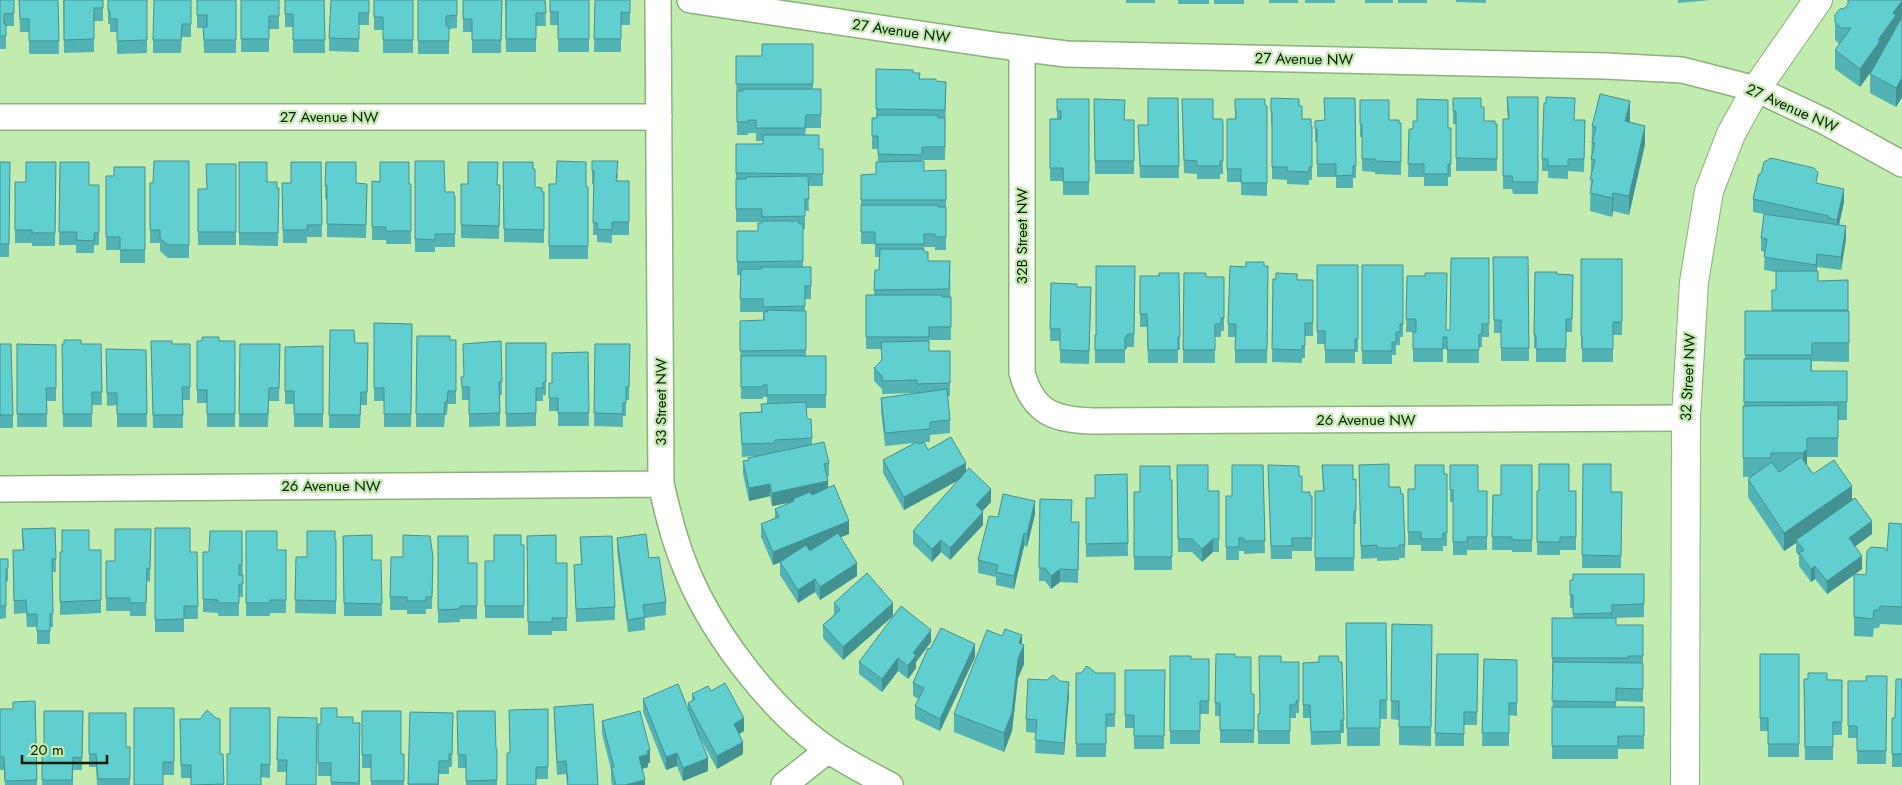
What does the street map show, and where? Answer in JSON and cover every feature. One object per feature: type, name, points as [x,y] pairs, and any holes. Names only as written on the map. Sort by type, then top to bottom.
[{"type":"street","name":"33 Street NW","points":[[658,0],[661,484],[670,522],[683,562],[717,627],[760,687],[803,730],[828,750],[890,785]]},
{"type":"street","name":"27 Avenue NW","points":[[690,0],[1066,54],[1606,66],[1682,70],[1756,89],[1824,121],[1902,164]]},
{"type":"street","name":"32 Street NW","points":[[1685,785],[1686,418],[1694,282],[1709,191],[1731,134],[1756,89],[1818,0]]},
{"type":"street","name":"32B Street NW","points":[[1022,49],[1022,372],[1026,387],[1036,403],[1048,414]]},
{"type":"street","name":"27 Avenue NW","points":[[0,117],[658,117]]},
{"type":"street","name":"26 Avenue NW","points":[[1048,414],[1076,421],[1092,422],[1686,418]]},
{"type":"street","name":"26 Avenue NW","points":[[0,489],[661,484]]},
{"type":"street","points":[[784,785],[828,750]]},
{"type":"building","points":[[0,0],[14,0],[14,13],[4,14],[6,36],[0,36]]},
{"type":"building","points":[[19,0],[58,0],[59,41],[29,41],[29,19],[20,19]]},
{"type":"building","points":[[64,0],[103,0],[103,8],[94,8],[94,39],[64,40]]},
{"type":"building","points":[[108,0],[147,0],[147,40],[117,41],[117,19],[110,19]]},
{"type":"building","points":[[154,0],[191,0],[191,24],[182,24],[181,40],[153,40]]},
{"type":"building","points":[[197,0],[236,0],[236,40],[204,40],[203,27],[207,27],[207,15],[197,15]]},
{"type":"building","points":[[241,0],[279,0],[279,16],[269,16],[269,39],[241,39]]},
{"type":"building","points":[[285,0],[324,0],[325,40],[293,40],[293,14],[285,14]]},
{"type":"building","points":[[331,0],[369,0],[369,13],[359,13],[359,39],[329,38]]},
{"type":"building","points":[[374,0],[413,0],[413,40],[383,40],[383,17],[374,17]]},
{"type":"building","points":[[418,0],[457,0],[457,15],[446,16],[446,26],[449,26],[449,41],[418,41]]},
{"type":"building","points":[[463,0],[502,0],[501,40],[472,40],[472,19],[463,19]]},
{"type":"building","points":[[506,0],[545,0],[546,13],[536,13],[536,39],[506,39]]},
{"type":"building","points":[[550,0],[589,0],[589,39],[558,39],[558,12],[550,12]]},
{"type":"building","points":[[595,0],[630,0],[630,13],[621,12],[621,39],[594,39]]},
{"type":"building","points":[[1848,0],[1902,0],[1893,13],[1896,15],[1860,69],[1835,50],[1851,28],[1841,28],[1835,22],[1835,15],[1840,9],[1845,8]]},
{"type":"building","points":[[1902,17],[1902,78],[1896,88],[1870,74]]},
{"type":"building","points":[[762,44],[813,44],[813,84],[736,84],[736,56],[762,56]]},
{"type":"building","points":[[876,69],[913,70],[913,73],[920,73],[919,79],[936,79],[936,81],[946,82],[945,110],[876,109]]},
{"type":"building","points":[[743,89],[821,89],[821,115],[806,115],[805,128],[756,128],[756,120],[737,122],[737,91],[743,91]]},
{"type":"building","points":[[1600,94],[1630,101],[1625,121],[1645,126],[1629,196],[1613,193],[1612,198],[1590,193],[1593,180],[1590,179],[1595,160],[1591,159],[1595,143],[1592,143],[1596,127],[1592,126]]},
{"type":"building","points":[[1507,97],[1538,97],[1538,182],[1513,182],[1512,176],[1503,176],[1503,119],[1509,119]]},
{"type":"building","points":[[1546,97],[1575,98],[1574,120],[1585,120],[1584,159],[1568,159],[1568,166],[1548,166],[1548,159],[1542,159],[1544,103],[1546,103]]},
{"type":"building","points":[[1148,98],[1178,98],[1179,166],[1140,166],[1138,125],[1148,125]]},
{"type":"building","points":[[1271,98],[1299,99],[1299,106],[1302,106],[1302,119],[1311,119],[1312,167],[1309,167],[1309,172],[1287,171],[1287,167],[1272,167]]},
{"type":"building","points":[[1324,98],[1355,98],[1356,166],[1353,166],[1353,175],[1336,176],[1336,164],[1317,164],[1317,129],[1315,129],[1315,121],[1325,120]]},
{"type":"building","points":[[1453,98],[1481,98],[1481,107],[1484,107],[1484,121],[1495,121],[1495,124],[1497,124],[1497,159],[1456,158],[1456,111],[1453,111]]},
{"type":"building","points":[[1057,99],[1089,99],[1089,182],[1063,182],[1063,168],[1050,168],[1050,119],[1061,119],[1061,111],[1057,111]]},
{"type":"building","points":[[1094,99],[1125,100],[1124,120],[1134,120],[1134,161],[1095,161]]},
{"type":"building","points":[[1182,99],[1213,99],[1213,119],[1222,119],[1223,122],[1223,161],[1220,161],[1220,166],[1197,166],[1197,161],[1184,160]]},
{"type":"building","points":[[1235,99],[1265,99],[1265,105],[1267,106],[1267,183],[1241,183],[1241,169],[1227,169],[1227,119],[1236,119]]},
{"type":"building","points":[[1417,99],[1448,100],[1448,128],[1451,128],[1451,164],[1448,164],[1448,174],[1424,174],[1424,164],[1408,164],[1409,129],[1413,129],[1413,121],[1417,121]]},
{"type":"building","points":[[1360,100],[1389,100],[1389,120],[1399,120],[1399,123],[1401,123],[1401,162],[1362,159]]},
{"type":"building","points":[[877,115],[938,115],[938,118],[945,118],[945,147],[922,147],[922,155],[878,154],[878,136],[872,136],[872,118],[877,118]]},
{"type":"building","points":[[763,135],[819,135],[819,149],[823,149],[823,174],[736,173],[736,144],[763,144]]},
{"type":"building","points":[[1771,158],[1814,168],[1818,173],[1816,183],[1844,189],[1837,220],[1828,218],[1829,216],[1753,199],[1764,162]]},
{"type":"building","points":[[154,161],[189,161],[189,245],[168,245],[160,239],[160,230],[150,230],[150,183],[153,183]]},
{"type":"building","points":[[415,161],[444,161],[445,192],[454,192],[455,196],[455,234],[435,234],[435,240],[415,239]]},
{"type":"building","points":[[557,161],[586,162],[588,246],[549,246],[549,184],[556,184]]},
{"type":"building","points":[[592,161],[618,161],[616,181],[629,181],[629,222],[612,222],[612,230],[597,229],[597,223],[593,223],[594,171],[592,171]]},
{"type":"building","points":[[924,161],[924,171],[946,170],[946,200],[861,200],[861,175],[876,174],[876,162]]},
{"type":"building","points":[[0,162],[10,162],[9,244],[0,244]]},
{"type":"building","points":[[26,162],[56,162],[55,233],[32,233],[32,230],[15,230],[15,182],[26,182]]},
{"type":"building","points":[[60,162],[89,162],[89,185],[99,185],[99,233],[94,233],[94,241],[76,240],[77,232],[59,232]]},
{"type":"building","points":[[239,162],[267,162],[267,182],[277,182],[277,188],[279,188],[278,233],[239,233]]},
{"type":"building","points":[[291,162],[321,162],[322,225],[307,225],[307,230],[283,230],[282,183],[291,183]]},
{"type":"building","points":[[326,162],[356,162],[356,183],[367,184],[366,225],[327,224]]},
{"type":"building","points":[[380,162],[409,162],[411,231],[386,231],[386,227],[372,227],[372,181],[380,182]]},
{"type":"building","points":[[468,162],[498,162],[497,185],[500,185],[499,226],[461,225],[461,184],[468,184]]},
{"type":"building","points":[[503,162],[533,162],[535,187],[542,188],[542,192],[544,192],[544,230],[504,229]]},
{"type":"building","points":[[206,164],[236,164],[236,232],[198,232],[198,189],[207,189]]},
{"type":"building","points":[[114,167],[145,167],[145,250],[120,250],[120,237],[106,237],[106,176],[114,176]]},
{"type":"building","points":[[808,176],[809,199],[805,199],[805,216],[762,217],[762,209],[736,209],[736,179],[746,179],[746,177]]},
{"type":"building","points":[[861,205],[938,205],[938,207],[946,207],[946,237],[924,234],[924,244],[875,244],[875,232],[861,232]]},
{"type":"building","points":[[1764,214],[1846,226],[1841,257],[1817,254],[1816,265],[1764,257],[1767,239],[1761,238]]},
{"type":"building","points":[[762,221],[799,221],[799,224],[803,224],[803,261],[737,262],[737,231],[758,231],[758,223],[762,223]]},
{"type":"building","points":[[880,249],[924,249],[924,252],[928,252],[928,261],[950,261],[949,289],[874,290],[875,270],[879,270]]},
{"type":"building","points":[[1493,257],[1528,257],[1529,348],[1501,348],[1501,320],[1494,320]]},
{"type":"building","points":[[1451,258],[1489,258],[1489,324],[1482,324],[1482,334],[1479,334],[1479,350],[1447,350],[1447,337],[1443,337],[1443,349],[1413,349],[1413,332],[1416,332],[1416,319],[1406,319],[1407,276],[1425,276],[1425,273],[1447,273],[1446,330],[1450,330]]},
{"type":"building","points":[[1581,259],[1622,259],[1622,322],[1613,322],[1613,349],[1582,349]]},
{"type":"building","points":[[1246,262],[1264,262],[1264,266],[1268,266],[1267,350],[1235,350],[1236,324],[1228,324],[1230,266],[1246,267]]},
{"type":"building","points":[[1317,265],[1358,265],[1358,339],[1355,339],[1355,350],[1325,350],[1325,331],[1317,331]]},
{"type":"building","points":[[1362,265],[1403,265],[1403,324],[1400,324],[1400,332],[1396,332],[1396,342],[1392,342],[1392,351],[1362,351]]},
{"type":"building","points":[[1096,266],[1135,266],[1134,334],[1127,334],[1127,337],[1125,337],[1125,350],[1095,350]]},
{"type":"building","points":[[761,267],[811,267],[811,286],[805,286],[805,306],[763,307],[763,299],[740,299],[741,269],[761,269]]},
{"type":"building","points":[[1776,271],[1818,271],[1818,281],[1848,280],[1848,310],[1772,310],[1772,290],[1776,290]]},
{"type":"building","points":[[1535,272],[1557,272],[1556,274],[1573,275],[1572,319],[1566,319],[1566,349],[1536,349],[1536,335],[1534,335]]},
{"type":"building","points":[[1159,273],[1179,273],[1180,337],[1178,337],[1178,350],[1148,350],[1147,314],[1140,314],[1140,276],[1159,276]]},
{"type":"building","points":[[1184,273],[1206,273],[1206,277],[1224,277],[1224,318],[1221,318],[1221,324],[1215,324],[1215,350],[1183,350]]},
{"type":"building","points":[[1276,273],[1297,274],[1297,280],[1313,280],[1313,323],[1305,323],[1305,346],[1302,346],[1302,350],[1272,349],[1273,279],[1276,279]]},
{"type":"building","points":[[1051,283],[1077,284],[1077,287],[1091,287],[1089,351],[1060,350],[1060,329],[1050,329]]},
{"type":"building","points":[[866,295],[942,295],[942,297],[951,297],[951,327],[929,327],[929,337],[866,337]]},
{"type":"building","points":[[767,310],[806,311],[806,350],[740,351],[740,321],[764,320],[764,312],[767,312]]},
{"type":"building","points":[[1745,311],[1849,311],[1849,343],[1812,343],[1812,355],[1745,355]]},
{"type":"building","points":[[374,323],[412,324],[411,414],[384,414],[384,388],[374,388]]},
{"type":"building","points":[[330,330],[354,330],[355,343],[368,343],[367,392],[361,392],[360,415],[329,415]]},
{"type":"building","points":[[417,336],[450,336],[450,340],[456,340],[456,391],[448,391],[444,414],[416,414]]},
{"type":"building","points":[[202,337],[219,337],[219,341],[235,341],[235,414],[207,414],[207,390],[197,390],[197,341],[202,341]]},
{"type":"building","points":[[64,340],[81,340],[81,344],[101,344],[102,392],[92,392],[92,414],[63,414],[62,344],[64,344]]},
{"type":"building","points":[[151,341],[172,341],[172,344],[190,344],[190,387],[182,387],[183,415],[153,415]]},
{"type":"building","points":[[501,341],[502,382],[499,382],[500,413],[469,414],[469,387],[462,387],[461,377],[464,377],[463,344]]},
{"type":"building","points":[[929,341],[929,351],[950,351],[950,383],[917,384],[917,380],[882,381],[882,376],[874,368],[882,360],[881,342]]},
{"type":"building","points":[[506,343],[546,343],[546,382],[543,382],[543,388],[536,388],[536,413],[506,414]]},
{"type":"building","points":[[0,344],[11,344],[13,415],[0,415]]},
{"type":"building","points":[[17,344],[56,345],[56,388],[46,388],[47,414],[17,414]]},
{"type":"building","points":[[240,344],[280,344],[279,388],[269,388],[268,414],[239,414]]},
{"type":"building","points":[[595,344],[630,344],[629,387],[626,387],[626,403],[623,403],[623,414],[594,413]]},
{"type":"building","points":[[323,346],[323,414],[294,414],[294,391],[285,391],[285,347]]},
{"type":"building","points":[[106,349],[146,350],[147,414],[117,414],[117,393],[107,393]]},
{"type":"building","points":[[588,352],[589,413],[558,413],[558,398],[549,398],[549,383],[552,383],[552,353]]},
{"type":"building","points":[[741,356],[826,356],[826,395],[767,395],[767,385],[763,385],[763,387],[741,387]]},
{"type":"building","points":[[1744,359],[1811,359],[1811,371],[1847,371],[1847,402],[1744,402]]},
{"type":"building","points":[[947,389],[950,420],[930,422],[930,429],[885,433],[881,398]]},
{"type":"building","points":[[806,402],[807,419],[811,419],[812,438],[775,440],[775,443],[742,444],[740,413],[762,412],[761,404]]},
{"type":"building","points":[[1838,405],[1838,438],[1807,438],[1807,449],[1803,453],[1771,453],[1771,458],[1743,458],[1743,406]]},
{"type":"building","points":[[951,437],[966,463],[904,497],[883,460],[917,442],[919,444],[924,442],[928,450]]},
{"type":"building","points":[[824,442],[829,463],[824,464],[828,481],[772,493],[770,484],[749,488],[743,461],[749,460],[748,458]]},
{"type":"building","points":[[1801,457],[1813,474],[1834,460],[1852,486],[1784,533],[1748,479],[1772,462],[1779,472]]},
{"type":"building","points":[[1389,464],[1389,487],[1400,487],[1401,494],[1403,494],[1405,545],[1399,545],[1399,548],[1377,548],[1377,545],[1361,546],[1359,465]]},
{"type":"building","points":[[1539,464],[1569,464],[1569,491],[1576,491],[1576,537],[1560,537],[1560,542],[1537,542]]},
{"type":"building","points":[[1583,464],[1611,464],[1611,492],[1622,492],[1621,556],[1582,555]]},
{"type":"building","points":[[1177,465],[1208,465],[1208,491],[1219,491],[1219,539],[1213,539],[1202,549],[1192,539],[1178,539]]},
{"type":"building","points":[[1232,465],[1263,465],[1265,541],[1244,541],[1244,538],[1239,538],[1239,547],[1226,547],[1226,496],[1232,496]]},
{"type":"building","points":[[1268,465],[1299,466],[1299,476],[1302,476],[1302,492],[1310,492],[1310,496],[1312,496],[1312,538],[1292,538],[1292,546],[1271,546]]},
{"type":"building","points":[[1322,465],[1353,465],[1353,480],[1356,479],[1354,558],[1315,558],[1315,491],[1324,491]]},
{"type":"building","points":[[1415,465],[1444,465],[1444,474],[1447,474],[1447,533],[1443,533],[1443,539],[1421,539],[1421,532],[1408,532],[1408,489],[1415,489]]},
{"type":"building","points":[[1450,465],[1478,465],[1478,491],[1487,491],[1487,537],[1467,537],[1467,542],[1453,542],[1453,490],[1450,490]]},
{"type":"building","points":[[1501,465],[1532,465],[1532,540],[1492,537],[1493,495],[1501,495]]},
{"type":"building","points":[[1140,466],[1170,466],[1170,480],[1172,480],[1172,557],[1134,557],[1134,492],[1140,492]]},
{"type":"building","points":[[969,468],[991,489],[976,505],[983,512],[950,548],[941,540],[932,549],[913,531]]},
{"type":"building","points":[[1127,474],[1128,543],[1086,544],[1086,498],[1095,498],[1095,475]]},
{"type":"building","points":[[834,485],[849,521],[773,552],[761,524],[779,517],[775,509],[794,501],[793,499],[810,492],[812,495]]},
{"type":"building","points":[[1003,494],[1035,501],[1027,534],[1024,533],[1014,576],[996,572],[998,565],[978,560],[989,516],[998,517]]},
{"type":"building","points":[[1855,498],[1872,521],[1849,538],[1862,556],[1827,581],[1815,566],[1811,569],[1799,553],[1804,550],[1796,540]]},
{"type":"building","points":[[1040,499],[1072,500],[1071,522],[1079,522],[1078,570],[1060,569],[1051,576],[1045,568],[1039,568]]},
{"type":"building","points":[[1889,523],[1902,524],[1902,607],[1880,606],[1879,610],[1874,610],[1873,619],[1854,617],[1854,574],[1866,575],[1867,551],[1871,547],[1885,548],[1887,551]]},
{"type":"building","points":[[55,528],[56,559],[52,559],[53,614],[50,614],[50,631],[37,631],[37,614],[27,614],[26,600],[14,601],[13,550],[24,550],[22,529]]},
{"type":"building","points":[[155,528],[190,528],[190,552],[197,552],[198,606],[184,606],[184,619],[155,620]]},
{"type":"building","points":[[115,529],[151,529],[150,569],[147,568],[146,603],[130,603],[130,598],[106,598],[106,561],[115,561]]},
{"type":"building","points":[[62,530],[89,530],[89,550],[101,550],[101,600],[60,602]]},
{"type":"building","points":[[210,531],[242,531],[242,565],[239,565],[239,575],[243,575],[243,584],[239,584],[239,603],[218,603],[218,600],[203,599],[203,552],[209,552]]},
{"type":"building","points":[[246,531],[277,531],[277,550],[286,550],[286,600],[270,600],[270,603],[246,603]]},
{"type":"building","points":[[307,531],[335,531],[336,601],[295,600],[296,557],[307,557]]},
{"type":"building","points":[[838,533],[857,563],[820,587],[815,579],[798,590],[780,562],[806,545],[810,551]]},
{"type":"building","points":[[646,534],[649,558],[659,557],[666,602],[643,605],[645,617],[628,620],[617,538]]},
{"type":"building","points":[[372,535],[372,560],[381,560],[382,604],[344,603],[343,536]]},
{"type":"building","points":[[403,535],[430,536],[433,557],[432,597],[426,597],[426,601],[407,601],[407,597],[390,597],[391,557],[403,557]]},
{"type":"building","points":[[494,535],[521,535],[521,545],[524,545],[524,606],[485,606],[485,561],[494,561]]},
{"type":"building","points":[[556,535],[556,563],[567,563],[567,618],[552,618],[552,622],[528,622],[527,536]]},
{"type":"building","points":[[438,536],[468,536],[468,563],[477,563],[477,606],[460,606],[460,609],[438,610]]},
{"type":"building","points":[[612,536],[615,607],[576,609],[574,565],[582,564],[580,537]]},
{"type":"building","points":[[0,559],[8,559],[8,568],[6,569],[6,606],[0,606]]},
{"type":"building","points":[[867,573],[893,603],[843,647],[823,625],[840,610],[834,603]]},
{"type":"building","points":[[1573,574],[1644,574],[1644,604],[1612,605],[1612,613],[1573,614],[1573,595],[1570,595],[1570,580],[1573,580]]},
{"type":"building","points":[[901,606],[931,630],[913,653],[916,655],[908,666],[898,658],[882,679],[859,662]]},
{"type":"building","points":[[1552,618],[1616,618],[1616,625],[1643,625],[1643,656],[1628,656],[1628,658],[1552,658]]},
{"type":"building","points":[[1346,623],[1386,623],[1387,700],[1380,700],[1380,728],[1347,728]]},
{"type":"building","points":[[1392,624],[1432,625],[1431,727],[1399,727],[1399,701],[1391,701]]},
{"type":"building","points":[[941,628],[975,644],[940,719],[915,706],[924,688],[913,683],[928,648],[930,649]]},
{"type":"building","points":[[1005,629],[1022,635],[1019,643],[1024,645],[1018,659],[1012,713],[1004,733],[954,714],[987,630],[1002,636]]},
{"type":"building","points":[[1216,654],[1235,654],[1235,657],[1251,657],[1251,694],[1254,694],[1254,730],[1220,730],[1220,703],[1215,703]]},
{"type":"building","points":[[1437,654],[1478,654],[1477,712],[1464,712],[1464,734],[1435,733]]},
{"type":"building","points":[[1760,654],[1799,654],[1799,744],[1768,744],[1768,718],[1760,718]]},
{"type":"building","points":[[1170,656],[1191,656],[1191,659],[1209,659],[1209,701],[1200,701],[1200,731],[1170,731]]},
{"type":"building","points":[[1259,656],[1281,656],[1281,662],[1299,662],[1299,701],[1296,701],[1296,705],[1290,705],[1290,731],[1258,731],[1258,714],[1260,714]]},
{"type":"building","points":[[1319,656],[1338,656],[1339,662],[1342,662],[1344,720],[1341,720],[1341,731],[1311,732],[1310,705],[1303,705],[1303,663],[1319,662]]},
{"type":"building","points":[[1484,659],[1517,660],[1517,703],[1509,703],[1509,733],[1482,733]]},
{"type":"building","points":[[1553,662],[1643,663],[1643,689],[1616,688],[1616,702],[1552,701]]},
{"type":"building","points":[[1087,666],[1096,673],[1115,673],[1115,714],[1106,714],[1106,744],[1076,744],[1076,673],[1081,673]]},
{"type":"building","points":[[1125,670],[1165,670],[1164,736],[1134,736],[1134,715],[1125,715]]},
{"type":"building","points":[[1808,673],[1827,673],[1827,680],[1842,680],[1842,722],[1833,722],[1833,747],[1805,747],[1804,679],[1808,679]]},
{"type":"building","points":[[1053,675],[1060,681],[1069,682],[1064,743],[1035,740],[1037,720],[1026,719],[1028,679],[1047,680]]},
{"type":"building","points":[[1866,676],[1887,676],[1886,751],[1857,751],[1857,726],[1848,726],[1848,681],[1866,681]]},
{"type":"building","points":[[1896,679],[1902,679],[1902,754],[1892,754],[1892,718],[1895,718]]},
{"type":"building","points":[[725,683],[744,718],[734,724],[743,742],[717,756],[688,703],[695,699],[692,694],[708,686],[711,691]]},
{"type":"building","points":[[678,684],[708,758],[683,768],[677,753],[666,757],[643,699]]},
{"type":"building","points":[[35,701],[37,780],[5,781],[4,757],[0,757],[0,709],[13,709],[13,702]]},
{"type":"building","points":[[593,704],[598,785],[568,785],[566,761],[557,762],[554,707]]},
{"type":"building","points":[[1552,707],[1644,707],[1644,736],[1618,736],[1618,746],[1552,746]]},
{"type":"building","points":[[134,708],[174,708],[174,762],[163,762],[163,785],[134,785]]},
{"type":"building","points":[[230,708],[270,708],[270,765],[261,764],[261,785],[227,785],[227,754],[230,754]]},
{"type":"building","points":[[321,708],[337,708],[337,717],[353,717],[353,723],[360,723],[359,783],[331,782],[331,763],[318,763],[318,724],[321,724]]},
{"type":"building","points":[[548,709],[548,767],[536,767],[536,785],[507,785],[507,753],[510,753],[509,710]]},
{"type":"building","points":[[207,710],[220,719],[220,754],[223,754],[224,784],[191,785],[191,765],[181,765],[180,719],[200,719]]},
{"type":"building","points":[[44,711],[83,711],[82,758],[73,757],[72,780],[42,780]]},
{"type":"building","points":[[362,711],[401,711],[401,754],[404,754],[404,781],[371,781],[371,755],[362,755]]},
{"type":"building","points":[[457,711],[495,711],[497,780],[466,781],[466,755],[458,755]]},
{"type":"building","points":[[640,711],[650,750],[647,751],[648,754],[639,757],[645,780],[625,785],[616,785],[611,767],[614,767],[602,721]]},
{"type":"building","points":[[410,712],[453,713],[452,754],[449,754],[449,761],[439,761],[438,784],[408,784]]},
{"type":"building","points":[[89,713],[126,713],[126,747],[130,747],[130,779],[98,779],[96,754],[89,754]]},
{"type":"building","points":[[278,717],[317,718],[316,785],[286,785],[287,760],[277,760]]}]
